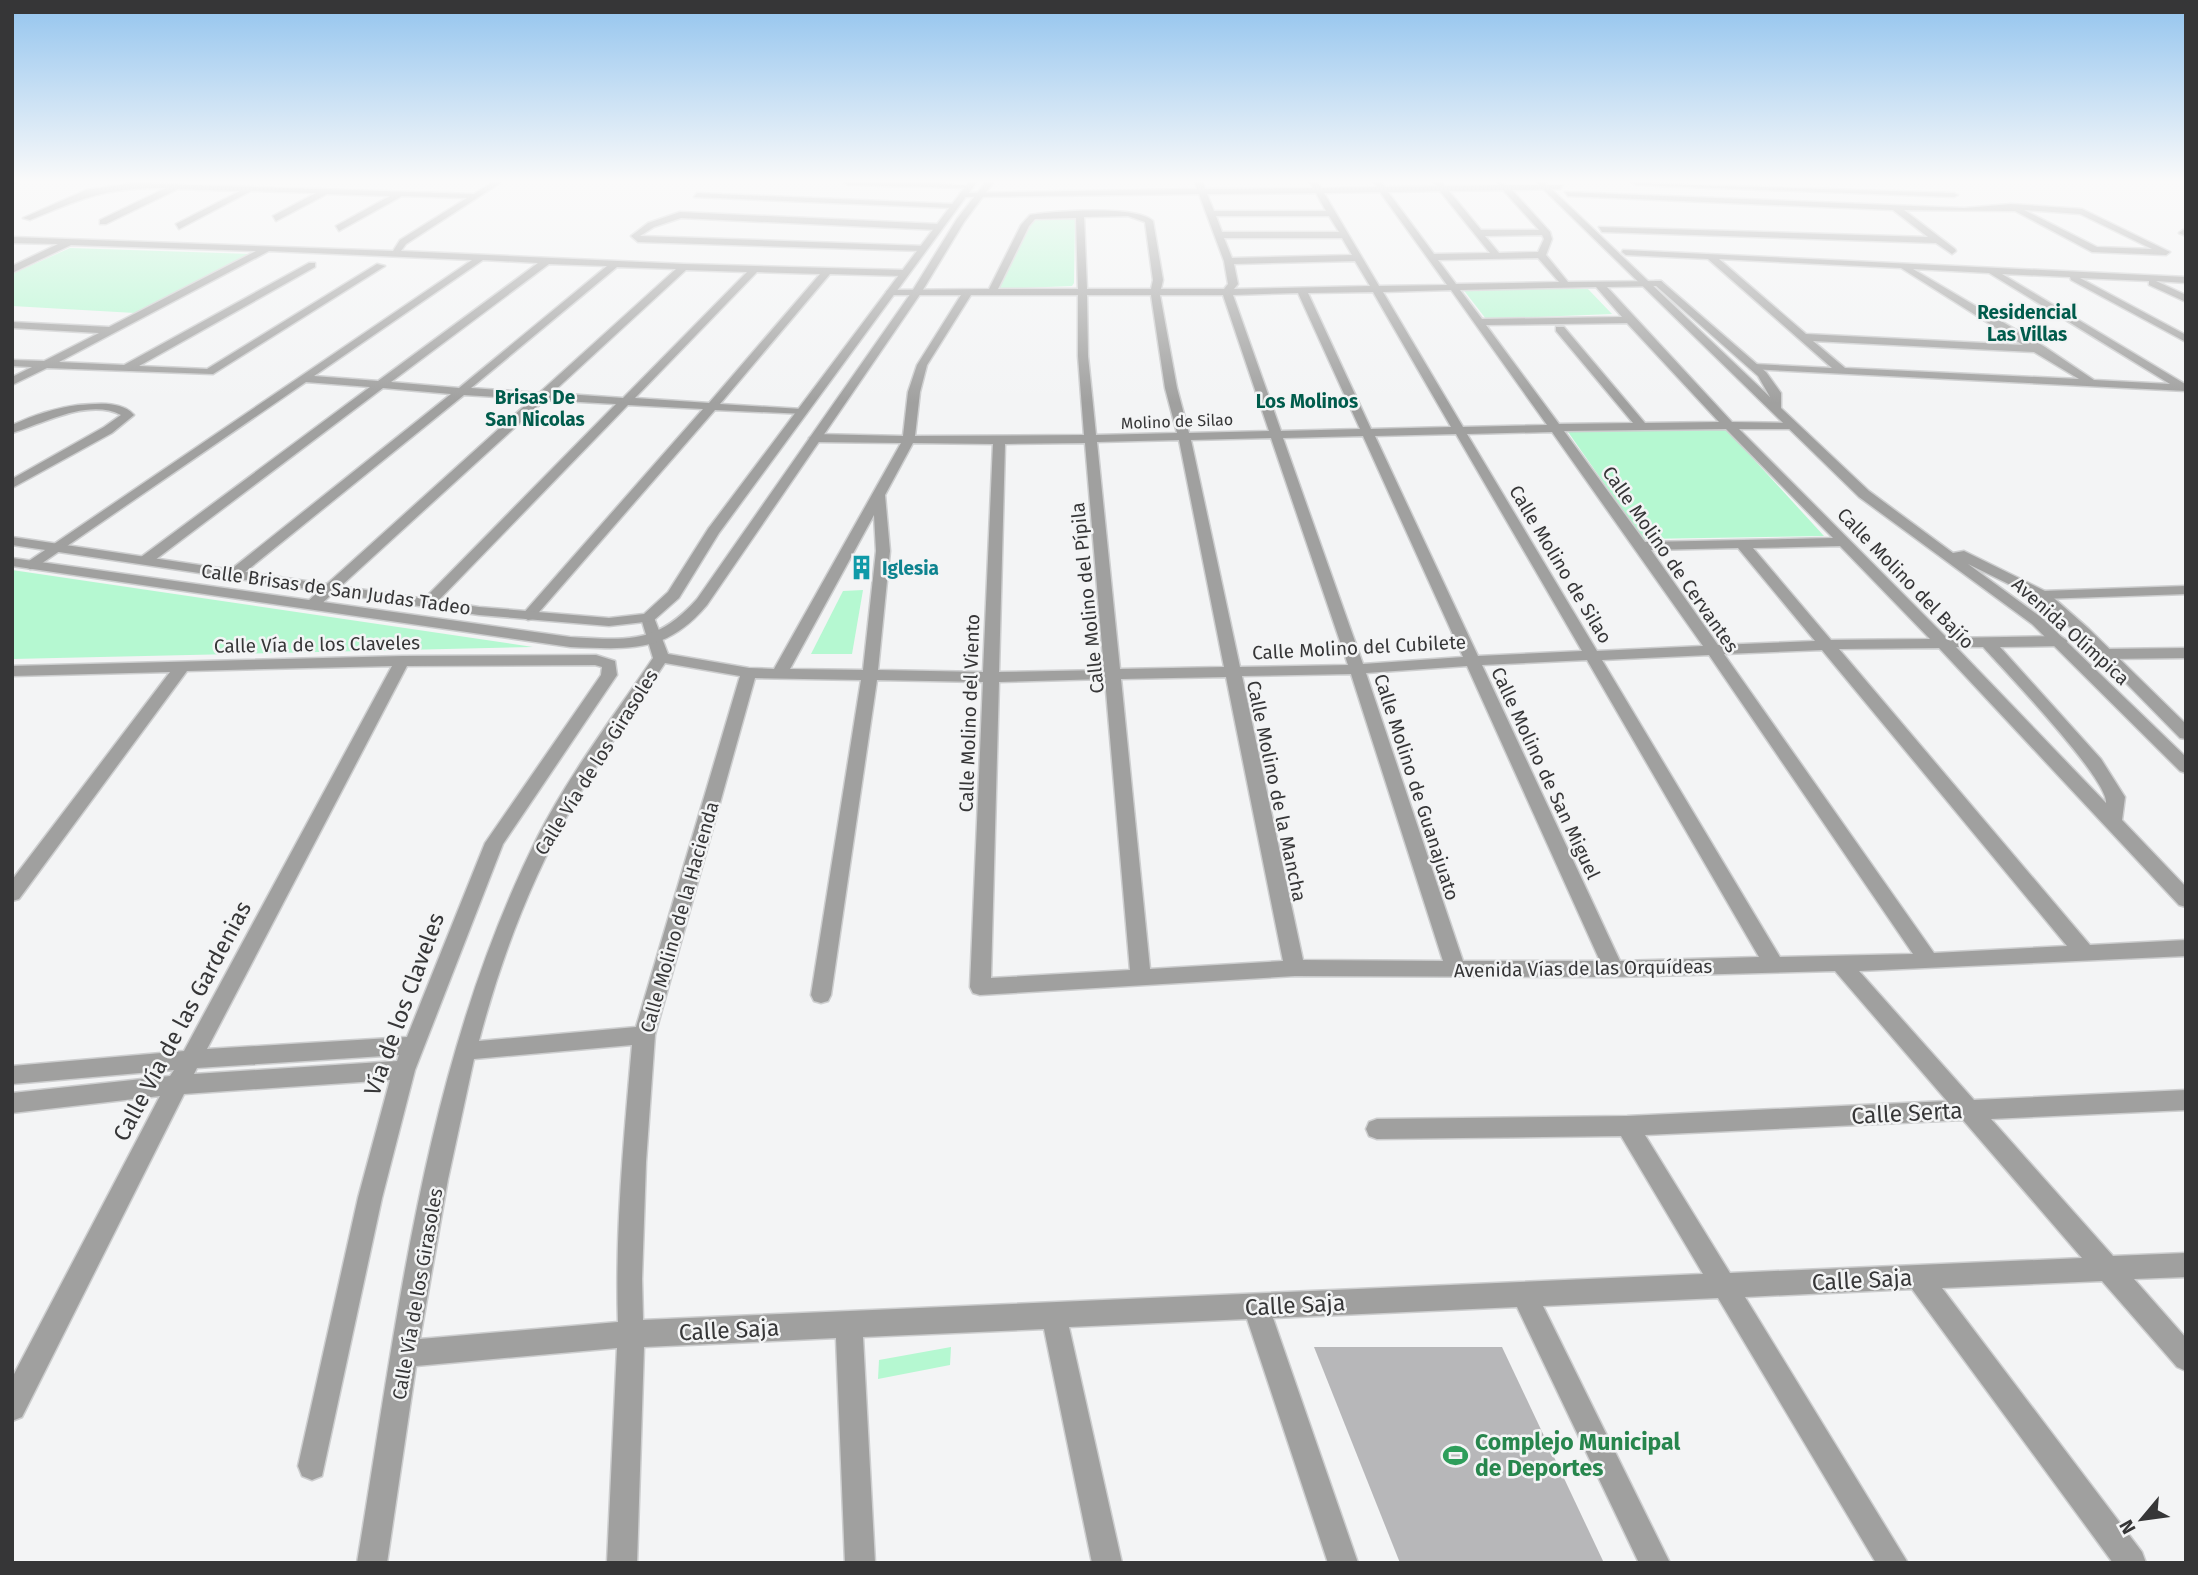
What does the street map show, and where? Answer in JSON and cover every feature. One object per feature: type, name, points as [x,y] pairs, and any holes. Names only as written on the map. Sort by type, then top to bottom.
[{"type":"street","points":[[12,270],[40,256]]},
{"type":"street","points":[[13,381],[251,256]]},
{"type":"street","points":[[449,256],[903,273]]},
{"type":"street","name":"Calle Vía de los Girasoles","points":[[372,1563],[443,1147],[465,1051],[536,859],[577,786],[674,595],[713,532],[916,256]]},
{"type":"street","name":"Calle Vía de los Girasoles","points":[[654,638],[675,631],[694,613],[916,293],[935,256]]},
{"type":"street","points":[[992,292],[1010,256]]},
{"type":"street","name":"Calle Molino del Pípila","points":[[1083,256],[1081,292],[1091,439],[1141,979]]},
{"type":"street","name":"Calle Molino de la Mancha","points":[[1154,256],[1158,280],[1155,292],[1171,387],[1184,437],[1294,968]]},
{"type":"street","name":"Calle Molino de Guanajuato","points":[[1227,256],[1233,284],[1227,292],[1357,669],[1456,969]]},
{"type":"street","points":[[1431,257],[1464,256]]},
{"type":"street","points":[[1542,256],[1565,284]]},
{"type":"street","name":"Avenida Olímpica","points":[[1615,256],[1776,407],[1864,494],[1995,589],[2060,641],[2186,766]]},
{"type":"street","name":"Avenida Olímpica","points":[[1631,256],[1754,367],[1775,393],[1776,407]]},
{"type":"street","points":[[1711,256],[1841,370]]},
{"type":"street","points":[[1720,256],[2186,280]]},
{"type":"street","name":"Calle Molino de Cervantes","points":[[1431,257],[1641,546],[1929,961]]},
{"type":"street","points":[[30,565],[481,258]]},
{"type":"street","points":[[1229,261],[1357,258]]},
{"type":"street","name":"Calle Molino de Silao","points":[[1357,258],[1774,965]]},
{"type":"street","points":[[1975,260],[2185,388]]},
{"type":"street","points":[[146,560],[547,261]]},
{"type":"street","points":[[234,574],[368,468],[615,264]]},
{"type":"street","points":[[125,369],[312,265]]},
{"type":"street","points":[[12,363],[209,372],[380,266]]},
{"type":"street","points":[[1902,266],[2041,349],[2090,382]]},
{"type":"street","points":[[313,604],[684,267]]},
{"type":"street","points":[[429,602],[755,269]]},
{"type":"street","points":[[528,616],[827,271]]},
{"type":"street","points":[[2068,275],[2186,339]]},
{"type":"street","points":[[2146,279],[2186,299]]},
{"type":"street","name":"Calle Molino del Bajío","points":[[1598,283],[1629,320],[1729,425],[1944,644],[2186,900]]},
{"type":"street","points":[[891,292],[1227,292],[1451,285],[1658,283]]},
{"type":"street","name":"Calle Molino de San Miguel","points":[[1301,289],[1614,969]]},
{"type":"street","points":[[779,674],[908,441],[914,392],[922,365],[968,292]]},
{"type":"street","points":[[1479,322],[1629,320]]},
{"type":"street","points":[[12,325],[108,330]]},
{"type":"street","points":[[1560,329],[1641,426]]},
{"type":"street","points":[[1805,338],[2041,349]]},
{"type":"street","points":[[1754,367],[2185,388]]},
{"type":"street","points":[[304,379],[802,412]]},
{"type":"street","points":[[12,430],[42,415],[69,408],[111,408],[124,410],[128,415],[14,482]]},
{"type":"street","name":"Molino de Silao","points":[[815,438],[999,441],[1792,425]]},
{"type":"street","name":"Calle Molino del Viento","points":[[979,987],[999,441]]},
{"type":"street","points":[[821,995],[870,676],[883,551],[879,496]]},
{"type":"street","name":"Avenida Olímpica","points":[[1920,537],[1998,571],[2042,595],[2185,733]]},
{"type":"street","name":"Calle Brisas de San Judas Tadeo","points":[[12,541],[528,616],[623,622],[654,638]]},
{"type":"street","points":[[1641,546],[1844,542]]},
{"type":"street","points":[[1743,545],[2083,951]]},
{"type":"street","name":"Calle Brisas de San Judas Tadeo","points":[[12,562],[570,642],[605,643],[654,638]]},
{"type":"street","points":[[2042,595],[2186,590]]},
{"type":"street","name":"Calle Molino del Cubilete","points":[[654,638],[749,673],[992,677],[1357,669],[1828,645],[2060,641]]},
{"type":"street","points":[[1988,643],[2095,763],[2116,797],[2113,821]]},
{"type":"street","points":[[2106,654],[2186,653]]},
{"type":"street","name":"Calle Vía de los Claveles","points":[[12,671],[402,661],[596,660],[610,664],[609,675]]},
{"type":"street","name":"Calle Vía de las Gardenias","points":[[12,1407],[177,1085],[402,661]]},
{"type":"street","points":[[12,894],[181,668]]},
{"type":"street","name":"Calle Molino de la Hacienda","points":[[622,1563],[631,1334],[629,1279],[634,1162],[644,1035],[749,673]]},
{"type":"street","name":"Vía de los Claveles","points":[[312,1466],[370,1198],[404,1070],[494,843],[609,675]]},
{"type":"street","name":"Avenida Vías de las Orquídeas","points":[[979,987],[1294,968],[1614,969],[1929,961],[2083,951],[2186,948]]},
{"type":"street","points":[[1840,963],[2186,1358]]},
{"type":"street","points":[[465,1051],[644,1035]]},
{"type":"street","points":[[12,1075],[191,1059],[414,1045]]},
{"type":"street","points":[[12,1103],[177,1085],[404,1070]]},
{"type":"street","name":"Calle Serta","points":[[1377,1129],[1627,1126],[2186,1100]]},
{"type":"street","points":[[1627,1126],[1893,1563]]},
{"type":"street","name":"Calle Saja","points":[[406,1354],[631,1334],[2186,1265]]},
{"type":"street","points":[[1918,1278],[2131,1563]]},
{"type":"street","points":[[1524,1295],[1655,1563]]},
{"type":"street","points":[[1256,1307],[1343,1563]]},
{"type":"street","points":[[1054,1316],[1107,1563]]},
{"type":"street","points":[[849,1325],[860,1563]]},
{"type":"green space","points":[[51,256],[246,256],[135,313],[12,306],[12,274]]},
{"type":"green space","points":[[1014,256],[1074,256],[1072,286],[997,289]]},
{"type":"green space","points":[[1462,288],[1588,289],[1612,314],[1486,319]]},
{"type":"green space","points":[[1725,428],[1824,536],[1643,539],[1566,429]]},
{"type":"green space","points":[[12,570],[533,647],[12,659]]},
{"type":"green space","points":[[863,590],[852,654],[811,654],[843,591]]},
{"type":"green space","points":[[951,1347],[950,1365],[878,1379],[879,1360]]},
{"type":"building","name":"Complejo Municipal de Deportes","points":[[1314,1347],[1502,1347],[1604,1563],[1400,1563]]},
{"type":"place","name":"Iglesia","points":[[862,568]]},
{"type":"place","name":"Complejo Municipal de Deportes","points":[[1455,1455]]},
{"type":"district","name":"Residencial Las Villas","points":[[2027,323]]},
{"type":"district","name":"Los Molinos","points":[[1307,401]]},
{"type":"district","name":"Brisas De San Nicolas","points":[[535,408]]}]
